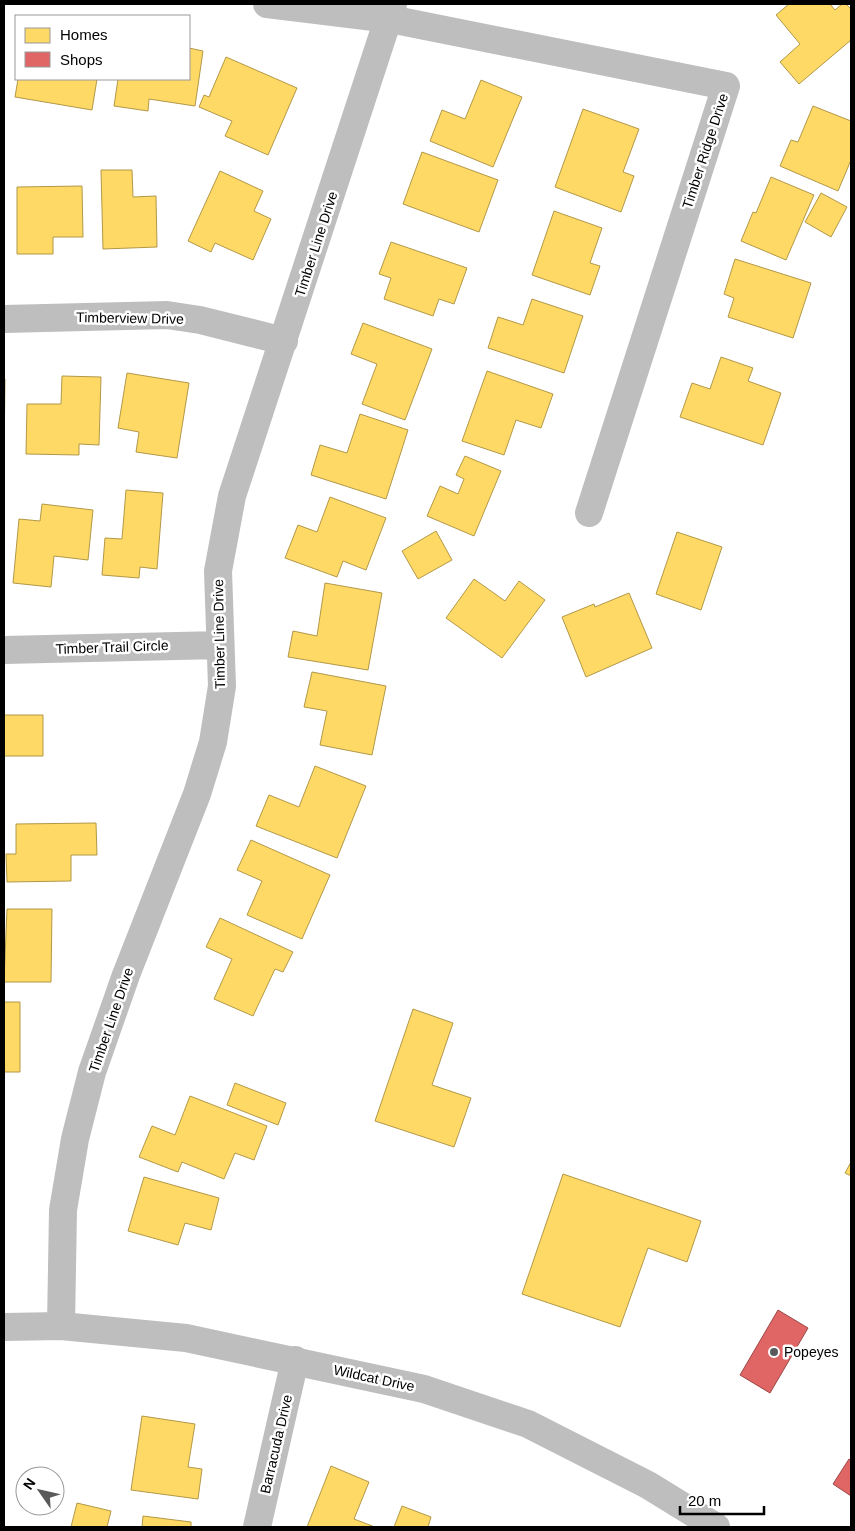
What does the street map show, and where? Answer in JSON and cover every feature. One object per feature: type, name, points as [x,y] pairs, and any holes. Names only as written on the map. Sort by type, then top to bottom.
[{"type":"street","points":[[267,4],[392,11]]},
{"type":"street","name":"Timber Line Drive","points":[[60,1326],[63,1210],[75,1139],[92,1072],[126,975],[197,794],[213,742],[222,686],[218,571],[222,539],[232,496],[392,11]]},
{"type":"street","name":"Timber Ridge Drive","points":[[392,11],[726,86],[589,513]]},
{"type":"street","name":"Timberview Drive","points":[[4,319],[167,315],[200,320],[284,341]]},
{"type":"street","name":"Timber Trail Circle","points":[[4,650],[220,645]]},
{"type":"street","name":"Wildcat Drive","points":[[4,1326],[60,1326],[186,1338],[424,1389],[528,1424],[648,1485],[716,1527]]},
{"type":"street","name":"Barracuda Drive","points":[[257,1527],[295,1360]]},
{"type":"building: Homes","points":[[789,4],[830,4],[835,10],[842,4],[846,4],[851,9],[851,40],[799,84],[780,62],[800,44],[776,15]]},
{"type":"building: Homes","points":[[190,48],[203,51],[195,106],[149,99],[148,111],[114,106],[118,80],[190,80]]},
{"type":"building: Homes","points":[[226,57],[297,88],[268,155],[225,136],[232,121],[199,107],[204,95],[209,97]]},
{"type":"building: Homes","points":[[18,80],[97,80],[92,110],[15,97]]},
{"type":"building: Homes","points":[[481,80],[522,97],[493,167],[430,141],[442,110],[465,119]]},
{"type":"building: Homes","points":[[813,106],[851,121],[851,160],[838,191],[780,166],[791,140],[798,142]]},
{"type":"building: Homes","points":[[583,109],[639,129],[623,172],[634,176],[621,212],[555,187]]},
{"type":"building: Homes","points":[[422,152],[498,180],[479,232],[403,204]]},
{"type":"building: Homes","points":[[101,170],[132,170],[133,197],[156,196],[157,247],[103,249]]},
{"type":"building: Homes","points":[[220,171],[263,191],[254,211],[271,219],[253,260],[215,243],[211,252],[188,241]]},
{"type":"building: Homes","points":[[771,177],[814,195],[786,260],[741,241],[753,212],[756,213]]},
{"type":"building: Homes","points":[[82,186],[83,237],[53,237],[53,254],[17,254],[17,187]]},
{"type":"building: Homes","points":[[821,193],[847,207],[831,237],[805,222]]},
{"type":"building: Homes","points":[[554,211],[602,228],[590,263],[600,266],[590,295],[532,275]]},
{"type":"building: Homes","points":[[391,242],[467,268],[454,304],[439,299],[433,316],[384,299],[391,278],[379,274]]},
{"type":"building: Homes","points":[[735,259],[811,283],[793,338],[728,317],[734,298],[724,294]]},
{"type":"building: Homes","points":[[532,299],[583,316],[564,373],[488,348],[498,317],[523,325]]},
{"type":"building: Homes","points":[[363,323],[432,349],[405,420],[362,404],[377,364],[351,354]]},
{"type":"building: Homes","points":[[721,357],[753,368],[748,381],[781,393],[763,445],[680,417],[692,383],[710,389]]},
{"type":"building: Homes","points":[[487,371],[553,394],[541,428],[516,420],[504,455],[462,441]]},
{"type":"building: Homes","points":[[127,373],[189,383],[177,458],[136,452],[139,432],[118,428]]},
{"type":"building: Homes","points":[[62,376],[101,377],[99,445],[79,444],[79,455],[26,454],[27,404],[61,404]]},
{"type":"building: Homes","points":[[4,379],[5,379],[4,454]]},
{"type":"building: Homes","points":[[360,414],[408,430],[386,499],[311,475],[320,445],[347,453]]},
{"type":"building: Homes","points":[[465,456],[501,471],[474,536],[427,516],[440,486],[458,494],[464,479],[456,475]]},
{"type":"building: Homes","points":[[126,490],[163,493],[157,569],[140,567],[139,578],[102,575],[105,538],[122,539]]},
{"type":"building: Homes","points":[[330,497],[386,518],[366,570],[343,561],[337,577],[285,558],[298,525],[317,532]]},
{"type":"building: Homes","points":[[42,504],[93,510],[88,560],[54,556],[51,587],[13,583],[19,519],[40,521]]},
{"type":"building: Homes","points":[[436,531],[452,560],[418,579],[402,551]]},
{"type":"building: Homes","points":[[677,532],[722,547],[701,610],[656,594]]},
{"type":"building: Homes","points":[[474,579],[505,601],[519,581],[545,600],[502,658],[446,618]]},
{"type":"building: Homes","points":[[325,583],[382,593],[368,670],[288,657],[293,631],[317,636]]},
{"type":"building: Homes","points":[[629,593],[652,648],[586,677],[562,617],[594,604],[595,607]]},
{"type":"building: Homes","points":[[312,672],[386,686],[372,755],[320,745],[327,711],[304,707]]},
{"type":"building: Homes","points":[[4,715],[43,715],[43,756],[4,756]]},
{"type":"building: Homes","points":[[315,766],[366,786],[337,858],[256,826],[269,795],[299,807]]},
{"type":"building: Homes","points":[[96,823],[97,855],[71,855],[71,881],[7,882],[6,854],[16,854],[16,824]]},
{"type":"building: Homes","points":[[251,840],[330,875],[302,939],[247,915],[262,881],[237,870]]},
{"type":"building: Homes","points":[[7,909],[52,909],[51,982],[4,982]]},
{"type":"building: Homes","points":[[220,918],[293,952],[283,972],[275,969],[253,1016],[214,999],[232,959],[206,947]]},
{"type":"building: Homes","points":[[4,1002],[20,1002],[20,1072],[4,1072]]},
{"type":"building: Homes","points":[[413,1009],[453,1023],[432,1085],[471,1098],[454,1147],[375,1121]]},
{"type":"building: Homes","points":[[235,1083],[286,1103],[278,1125],[227,1105]]},
{"type":"building: Homes","points":[[190,1096],[267,1126],[254,1160],[235,1153],[224,1179],[182,1162],[178,1172],[139,1157],[152,1126],[175,1135]]},
{"type":"building: Homes","points":[[851,1162],[851,1176],[845,1173]]},
{"type":"building: Homes","points":[[563,1174],[701,1221],[687,1262],[648,1248],[620,1327],[522,1294]]},
{"type":"building: Homes","points":[[144,1177],[219,1198],[211,1230],[185,1223],[178,1245],[128,1231]]},
{"type":"building: Homes","points":[[142,1416],[195,1424],[188,1467],[202,1469],[198,1499],[131,1490]]},
{"type":"building: Homes","points":[[331,1466],[369,1482],[354,1519],[375,1527],[307,1527]]},
{"type":"building: Homes","points":[[77,1503],[111,1511],[107,1527],[71,1527]]},
{"type":"building: Homes","points":[[402,1506],[431,1517],[428,1527],[394,1527]]},
{"type":"building: Homes","points":[[143,1516],[191,1522],[191,1527],[142,1527]]},
{"type":"building: Shops","name":"Popeyes","points":[[778,1310],[808,1328],[770,1393],[740,1375]]},
{"type":"building: Shops","points":[[849,1459],[851,1460],[851,1496],[833,1484]]},
{"type":"place","name":"Popeyes","points":[[774,1352]]}]
